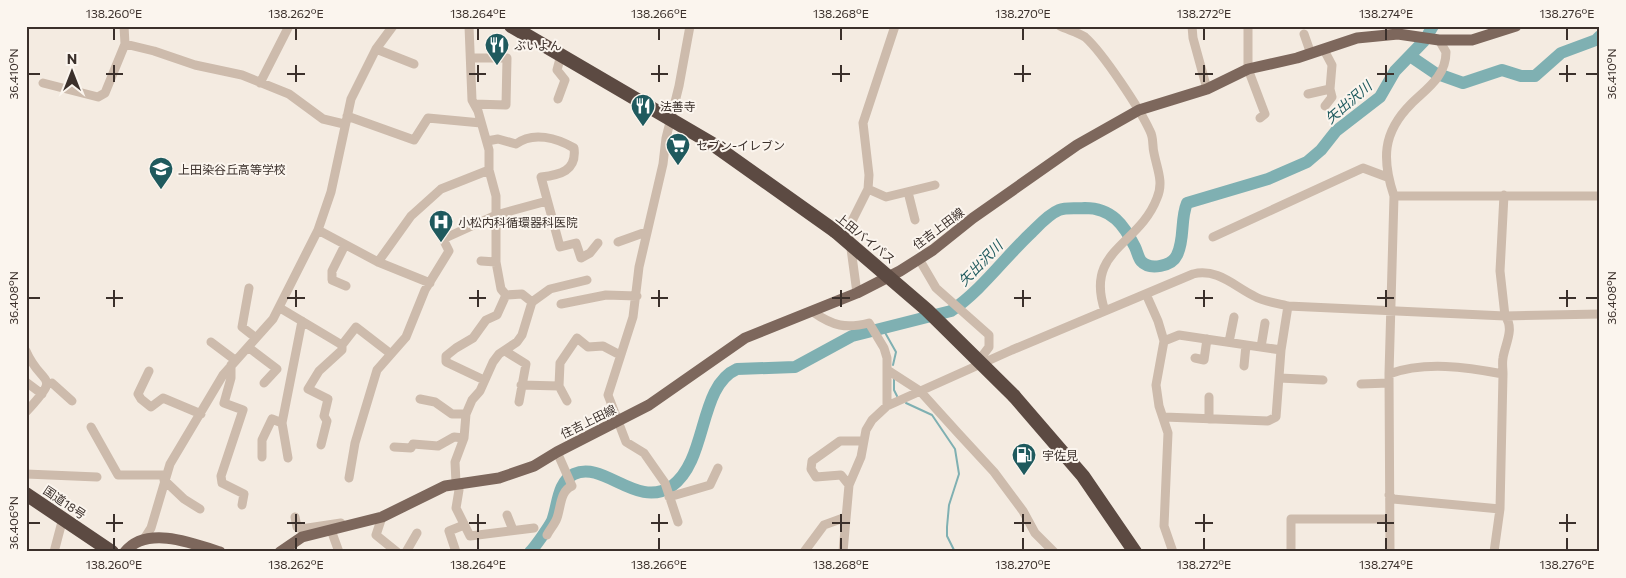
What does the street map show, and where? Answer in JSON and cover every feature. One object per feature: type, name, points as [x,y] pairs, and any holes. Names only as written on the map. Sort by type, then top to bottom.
[{"type":"highway","name":"上田バイパス","points":[[510,26],[671,118],[763,178],[834,231],[927,310],[1014,396],[1083,476],[1135,552]]},
{"type":"highway","name":"国道18号","points":[[26,494],[112,552]]},
{"type":"main road","name":"住吉上田線","points":[[280,552],[295,541],[382,517],[456,483],[499,478],[534,466],[657,400],[746,338],[857,293],[919,259],[1077,145],[1139,110],[1207,89],[1248,69],[1311,54],[1373,34],[1399,30],[1414,37],[1472,40],[1516,26]]},
{"type":"main road","points":[[125,552],[132,544],[144,539],[178,540],[220,552]]},
{"type":"street","points":[[43,83],[98,97],[105,92],[125,44],[124,26]]},
{"type":"street","points":[[260,83],[289,26]]},
{"type":"street","points":[[144,539],[151,528],[165,478],[215,387],[280,308],[318,230],[331,192],[346,120],[356,86],[376,49],[392,26]]},
{"type":"street","points":[[469,26],[472,100],[487,141],[489,170],[496,196],[496,262],[501,289],[506,295]]},
{"type":"street","points":[[678,522],[665,484],[644,453],[626,442],[608,395],[633,317],[639,267],[658,188],[666,138],[690,26]]},
{"type":"street","points":[[857,293],[849,234],[855,215],[868,189],[869,175],[862,123],[895,26]]},
{"type":"street","points":[[1060,26],[1083,36],[1092,45],[1139,110],[1153,138],[1160,189],[1154,206],[1134,232],[1106,260],[1101,272],[1102,300],[1105,311]]},
{"type":"street","points":[[1192,26],[1207,89]]},
{"type":"street","points":[[1248,26],[1248,69],[1265,114],[1260,118]]},
{"type":"street","points":[[1304,34],[1311,54]]},
{"type":"street","points":[[1390,552],[1389,378],[1394,196],[1387,176],[1387,142],[1394,126],[1410,105],[1429,89],[1440,75],[1446,52],[1435,39]]},
{"type":"street","points":[[125,44],[154,51],[195,65],[242,75],[289,94],[323,120],[346,120],[414,140],[428,118],[480,122]]},
{"type":"street","points":[[376,49],[414,64]]},
{"type":"street","points":[[1324,50],[1332,65],[1330,89],[1332,97],[1325,106]]},
{"type":"street","points":[[558,99],[565,80],[557,70],[561,56]]},
{"type":"street","points":[[471,58],[507,58],[506,105],[474,104]]},
{"type":"street","points":[[1308,94],[1330,89]]},
{"type":"street","points":[[487,141],[498,139],[516,144],[523,138],[532,136],[565,143],[574,148],[575,155],[571,168],[566,172],[541,177],[547,201],[560,247],[576,243],[581,258],[590,253],[598,243]]},
{"type":"street","points":[[1213,237],[1363,168],[1387,176]]},
{"type":"street","points":[[378,262],[411,216],[441,189],[489,170]]},
{"type":"street","points":[[868,189],[886,197],[934,185]]},
{"type":"street","points":[[908,192],[915,220]]},
{"type":"street","points":[[1494,552],[1500,509],[1502,360],[1509,335],[1509,322],[1505,316],[1500,272],[1504,195]]},
{"type":"street","points":[[1394,196],[1600,196]]},
{"type":"street","points":[[349,478],[355,443],[377,370],[406,337],[430,283],[449,251],[442,240],[496,214],[547,201]]},
{"type":"street","points":[[318,230],[378,262],[430,283]]},
{"type":"street","points":[[618,242],[646,232]]},
{"type":"street","points":[[345,245],[332,271],[332,280],[346,286]]},
{"type":"street","points":[[919,259],[936,288],[985,329],[990,339],[988,347],[973,369]]},
{"type":"street","points":[[481,261],[496,262]]},
{"type":"street","points":[[844,552],[849,485],[861,457],[864,441],[872,420],[887,406],[1012,350],[1193,274],[1206,272],[1235,283],[1254,297],[1288,306],[1505,316],[1600,314]]},
{"type":"street","points":[[534,528],[475,537],[470,536],[456,508],[459,490],[456,483],[456,456],[464,438],[466,414],[492,362],[499,354],[517,342],[522,334],[532,302],[550,289],[587,280]]},
{"type":"street","points":[[249,288],[242,327],[256,338]]},
{"type":"street","points":[[506,295],[522,294],[532,302]]},
{"type":"street","points":[[561,304],[606,294],[637,296]]},
{"type":"street","points":[[1146,294],[1158,321],[1164,341],[1156,385],[1159,406],[1168,433],[1164,526],[1173,552]]},
{"type":"street","points":[[484,380],[446,362],[446,356],[473,338],[486,320],[497,314],[506,295]]},
{"type":"street","points":[[1164,417],[1268,421],[1276,416],[1281,350],[1288,306]]},
{"type":"street","points":[[280,308],[342,345]]},
{"type":"street","points":[[813,312],[833,325],[853,327],[869,323],[875,336],[884,348],[889,371],[887,406]]},
{"type":"street","points":[[1229,342],[1234,317]]},
{"type":"street","points":[[288,458],[282,423],[302,322]]},
{"type":"street","points":[[1261,347],[1265,323]]},
{"type":"street","points":[[321,445],[327,421],[324,416],[328,399],[308,389],[318,371],[342,350],[342,345],[356,327],[392,354]]},
{"type":"street","points":[[1164,341],[1179,335],[1281,350]]},
{"type":"street","points":[[567,401],[559,386],[560,363],[577,338],[588,346],[603,346],[620,355]]},
{"type":"street","points":[[1195,358],[1204,360],[1207,338]]},
{"type":"street","points":[[211,342],[233,363]]},
{"type":"street","points":[[1244,366],[1246,345]]},
{"type":"street","points":[[248,347],[277,369],[264,383]]},
{"type":"street","points":[[26,350],[37,370],[47,380],[45,393],[26,412]]},
{"type":"street","points":[[505,351],[526,364],[519,402]]},
{"type":"street","points":[[233,363],[224,403],[242,410],[221,476],[222,483],[244,494],[242,505]]},
{"type":"street","points":[[1361,384],[1389,378],[1409,367],[1441,367],[1503,374]]},
{"type":"street","points":[[149,371],[138,394],[141,399],[151,407],[164,398],[170,399],[201,414]]},
{"type":"street","points":[[889,371],[920,392],[994,472],[1023,511],[1035,533],[1054,552]]},
{"type":"street","points":[[1279,378],[1323,380]]},
{"type":"street","points":[[26,382],[42,394]]},
{"type":"street","points":[[52,383],[72,401]]},
{"type":"street","points":[[521,385],[559,386]]},
{"type":"street","points":[[1209,397],[1209,419]]},
{"type":"street","points":[[420,399],[435,402],[452,414],[466,414]]},
{"type":"street","points":[[262,457],[262,440],[272,419],[282,423]]},
{"type":"street","points":[[91,427],[118,475],[165,478],[184,499],[200,509]]},
{"type":"street","points":[[394,446],[410,448],[413,444],[438,446],[454,437],[464,438]]},
{"type":"street","points":[[849,485],[841,475],[816,477],[811,469],[812,461],[840,441],[864,441]]},
{"type":"street","points":[[547,535],[557,520],[562,498],[567,488],[572,486],[557,452]]},
{"type":"street","points":[[669,496],[710,485],[718,468]]},
{"type":"street","points":[[26,474],[96,477]]},
{"type":"street","points":[[1389,495],[1394,499],[1500,509]]},
{"type":"street","points":[[508,515],[513,530]]},
{"type":"street","points":[[295,517],[299,528],[322,528],[327,531],[339,552]]},
{"type":"street","points":[[382,517],[376,535],[396,552]]},
{"type":"street","points":[[804,552],[824,525],[846,517]]},
{"type":"street","points":[[54,552],[64,518]]},
{"type":"street","points":[[1291,552],[1291,519],[1389,519]]},
{"type":"street","points":[[309,528],[344,523],[349,525]]},
{"type":"street","points":[[456,552],[448,531],[464,525]]},
{"type":"street","points":[[406,552],[416,533]]},
{"type":"waterway","name":"矢出沢川","points":[[530,552],[552,521],[561,488],[568,478],[574,474],[585,471],[597,473],[634,489],[646,492],[659,492],[672,486],[684,474],[692,459],[715,391],[724,378],[737,369],[795,367],[852,336],[951,311],[973,293],[1041,223],[1059,210],[1085,208],[1103,211],[1116,219],[1121,225],[1131,239],[1141,261],[1150,266],[1160,266],[1171,262],[1179,249],[1187,203],[1268,179],[1307,162],[1321,150],[1336,131],[1380,97],[1395,71],[1424,41],[1433,26]]},
{"type":"waterway","points":[[1410,56],[1435,73],[1463,83],[1502,70],[1521,76],[1535,76],[1561,53],[1596,40],[1600,36]]},
{"type":"waterway","points":[[883,329],[896,352],[893,365]]},
{"type":"waterway","points":[[894,379],[894,390],[897,396]]},
{"type":"waterway","points":[[906,403],[932,415],[955,449],[959,474],[949,505],[947,527],[947,536],[955,552]]},
{"type":"place","name":"ぶいよん","points":[[497,66]]},
{"type":"place","name":"法善寺","points":[[643,127]]},
{"type":"place","name":"セブン-イレブン","points":[[678,166]]},
{"type":"place","name":"上田染谷丘高等学校","points":[[161,190]]},
{"type":"place","name":"小松内科循環器科医院","points":[[441,243]]},
{"type":"place","name":"宇佐見","points":[[1024,476]]}]
